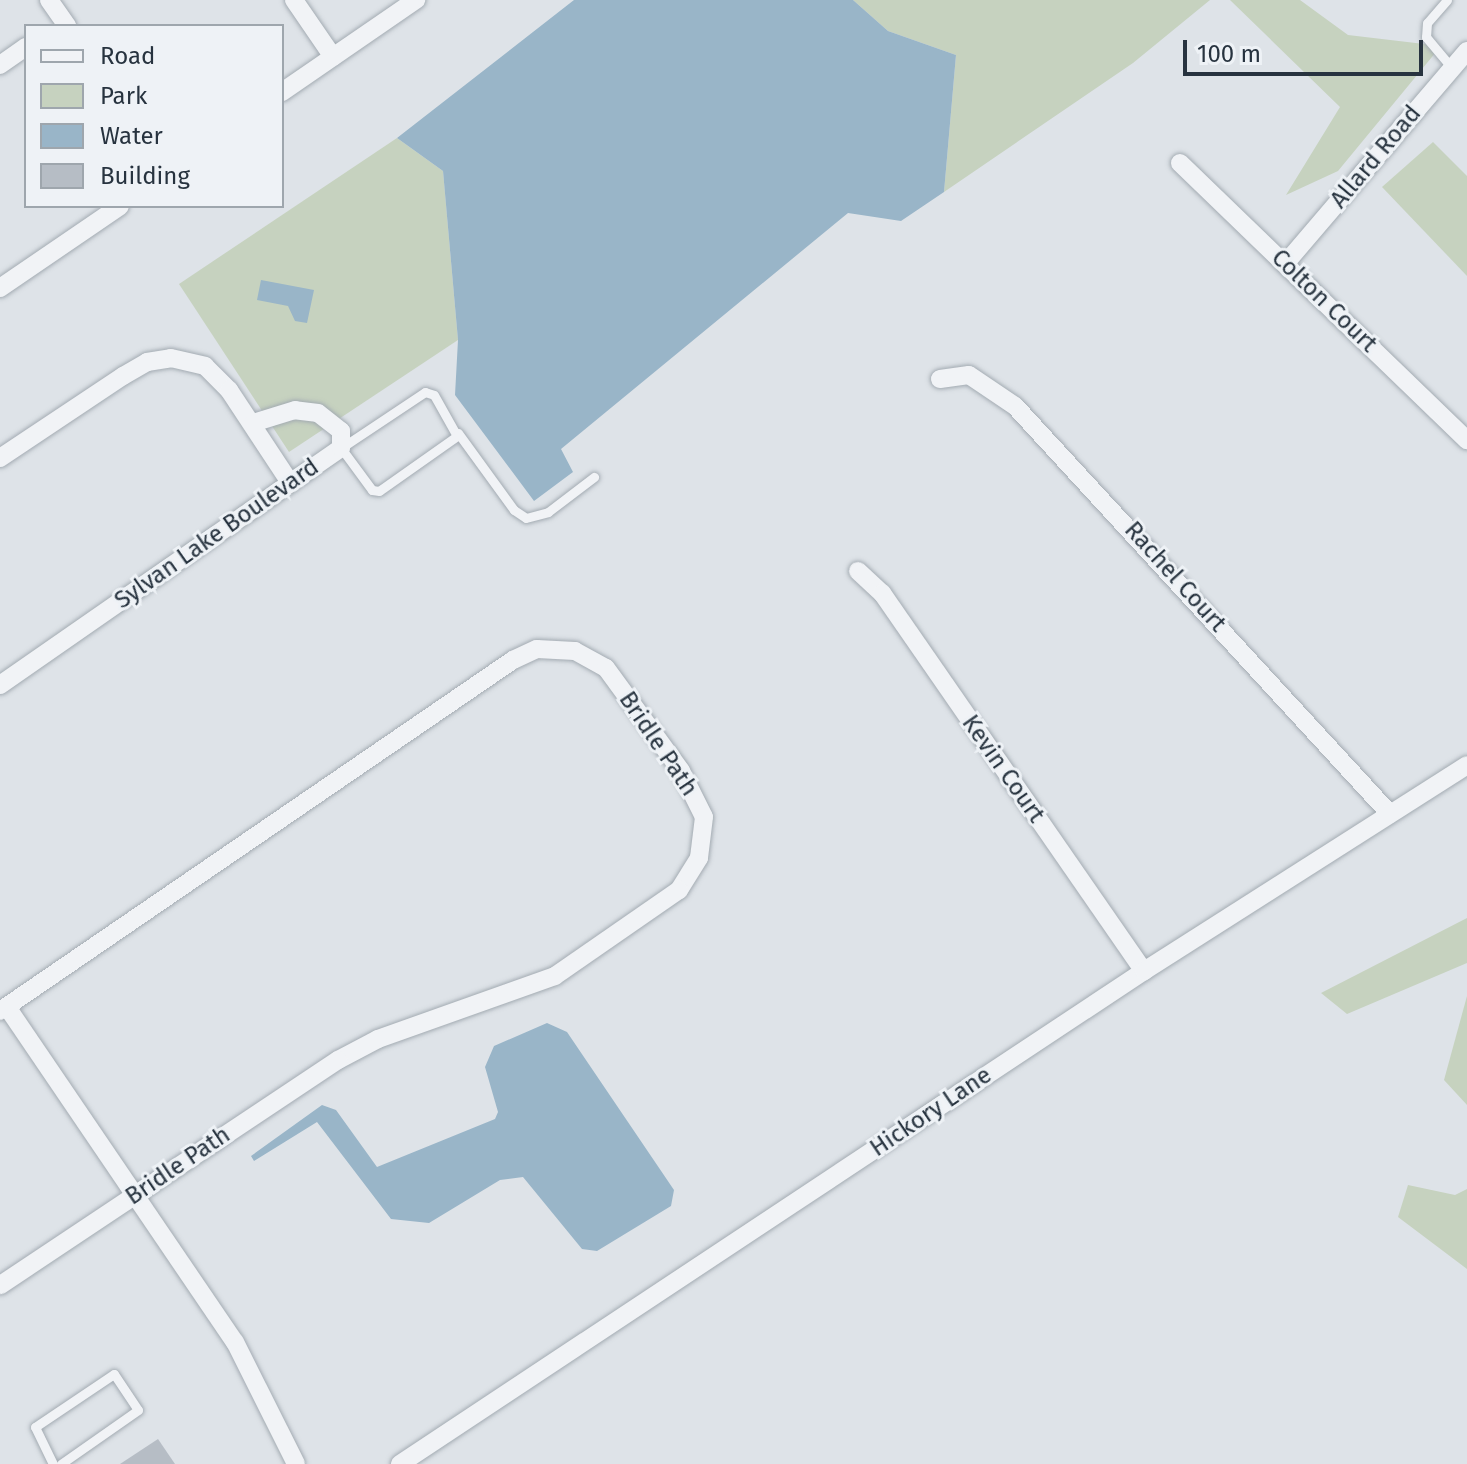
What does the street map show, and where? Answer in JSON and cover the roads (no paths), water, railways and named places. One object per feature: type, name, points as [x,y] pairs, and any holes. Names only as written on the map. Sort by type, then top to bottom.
[{"type":"street","points":[[49,0],[62,24]]},
{"type":"street","points":[[294,0],[333,57]]},
{"type":"street","points":[[284,91],[416,0]]},
{"type":"street","points":[[0,65],[24,48]]},
{"type":"street","name":"Allard Road","points":[[1285,264],[1467,51]]},
{"type":"street","name":"Colton Court","points":[[1180,163],[1467,440]]},
{"type":"street","points":[[0,288],[117,208]]},
{"type":"street","points":[[0,458],[135,369],[171,358],[205,366],[253,423],[289,481]]},
{"type":"street","name":"Rachel Court","points":[[940,379],[969,375],[1015,406],[1390,814]]},
{"type":"street","name":"Sylvan Lake Boulevard","points":[[0,685],[289,481],[341,448],[341,431],[318,413],[295,410],[253,423]]},
{"type":"street","name":"Kevin Court","points":[[858,571],[882,593],[1144,971]]},
{"type":"street","name":"Bridle Path","points":[[0,1285],[338,1060],[378,1039],[496,1002],[555,976],[679,890],[692,875],[705,837],[704,817],[681,771],[606,668],[575,651],[537,649],[513,660],[3,1009]]},
{"type":"street","name":"Hickory Lane","points":[[400,1464],[1144,971],[1467,765]]},
{"type":"street","points":[[3,1009],[235,1342],[296,1464]]},
{"type":"lane","points":[[1447,0],[1427,23],[1426,37],[1452,68]]},
{"type":"lane","points":[[458,433],[379,491],[368,486],[341,448],[425,392],[434,395],[514,510],[526,518],[548,512],[594,477]]},
{"type":"lane","points":[[53,1464],[35,1427],[114,1374],[138,1410],[61,1464]]},
{"type":"water","points":[[574,0],[853,0],[888,31],[956,55],[944,192],[901,221],[848,213],[561,449],[573,472],[534,501],[455,395],[458,340],[443,171],[397,138]]},
{"type":"water","points":[[261,280],[314,290],[307,323],[295,321],[288,306],[257,300]]},
{"type":"water","points":[[547,1023],[567,1032],[674,1190],[671,1206],[597,1251],[582,1249],[523,1177],[500,1180],[429,1223],[391,1219],[317,1122],[254,1161],[251,1156],[322,1105],[336,1110],[377,1167],[495,1119],[498,1112],[485,1067],[494,1046]]}]
